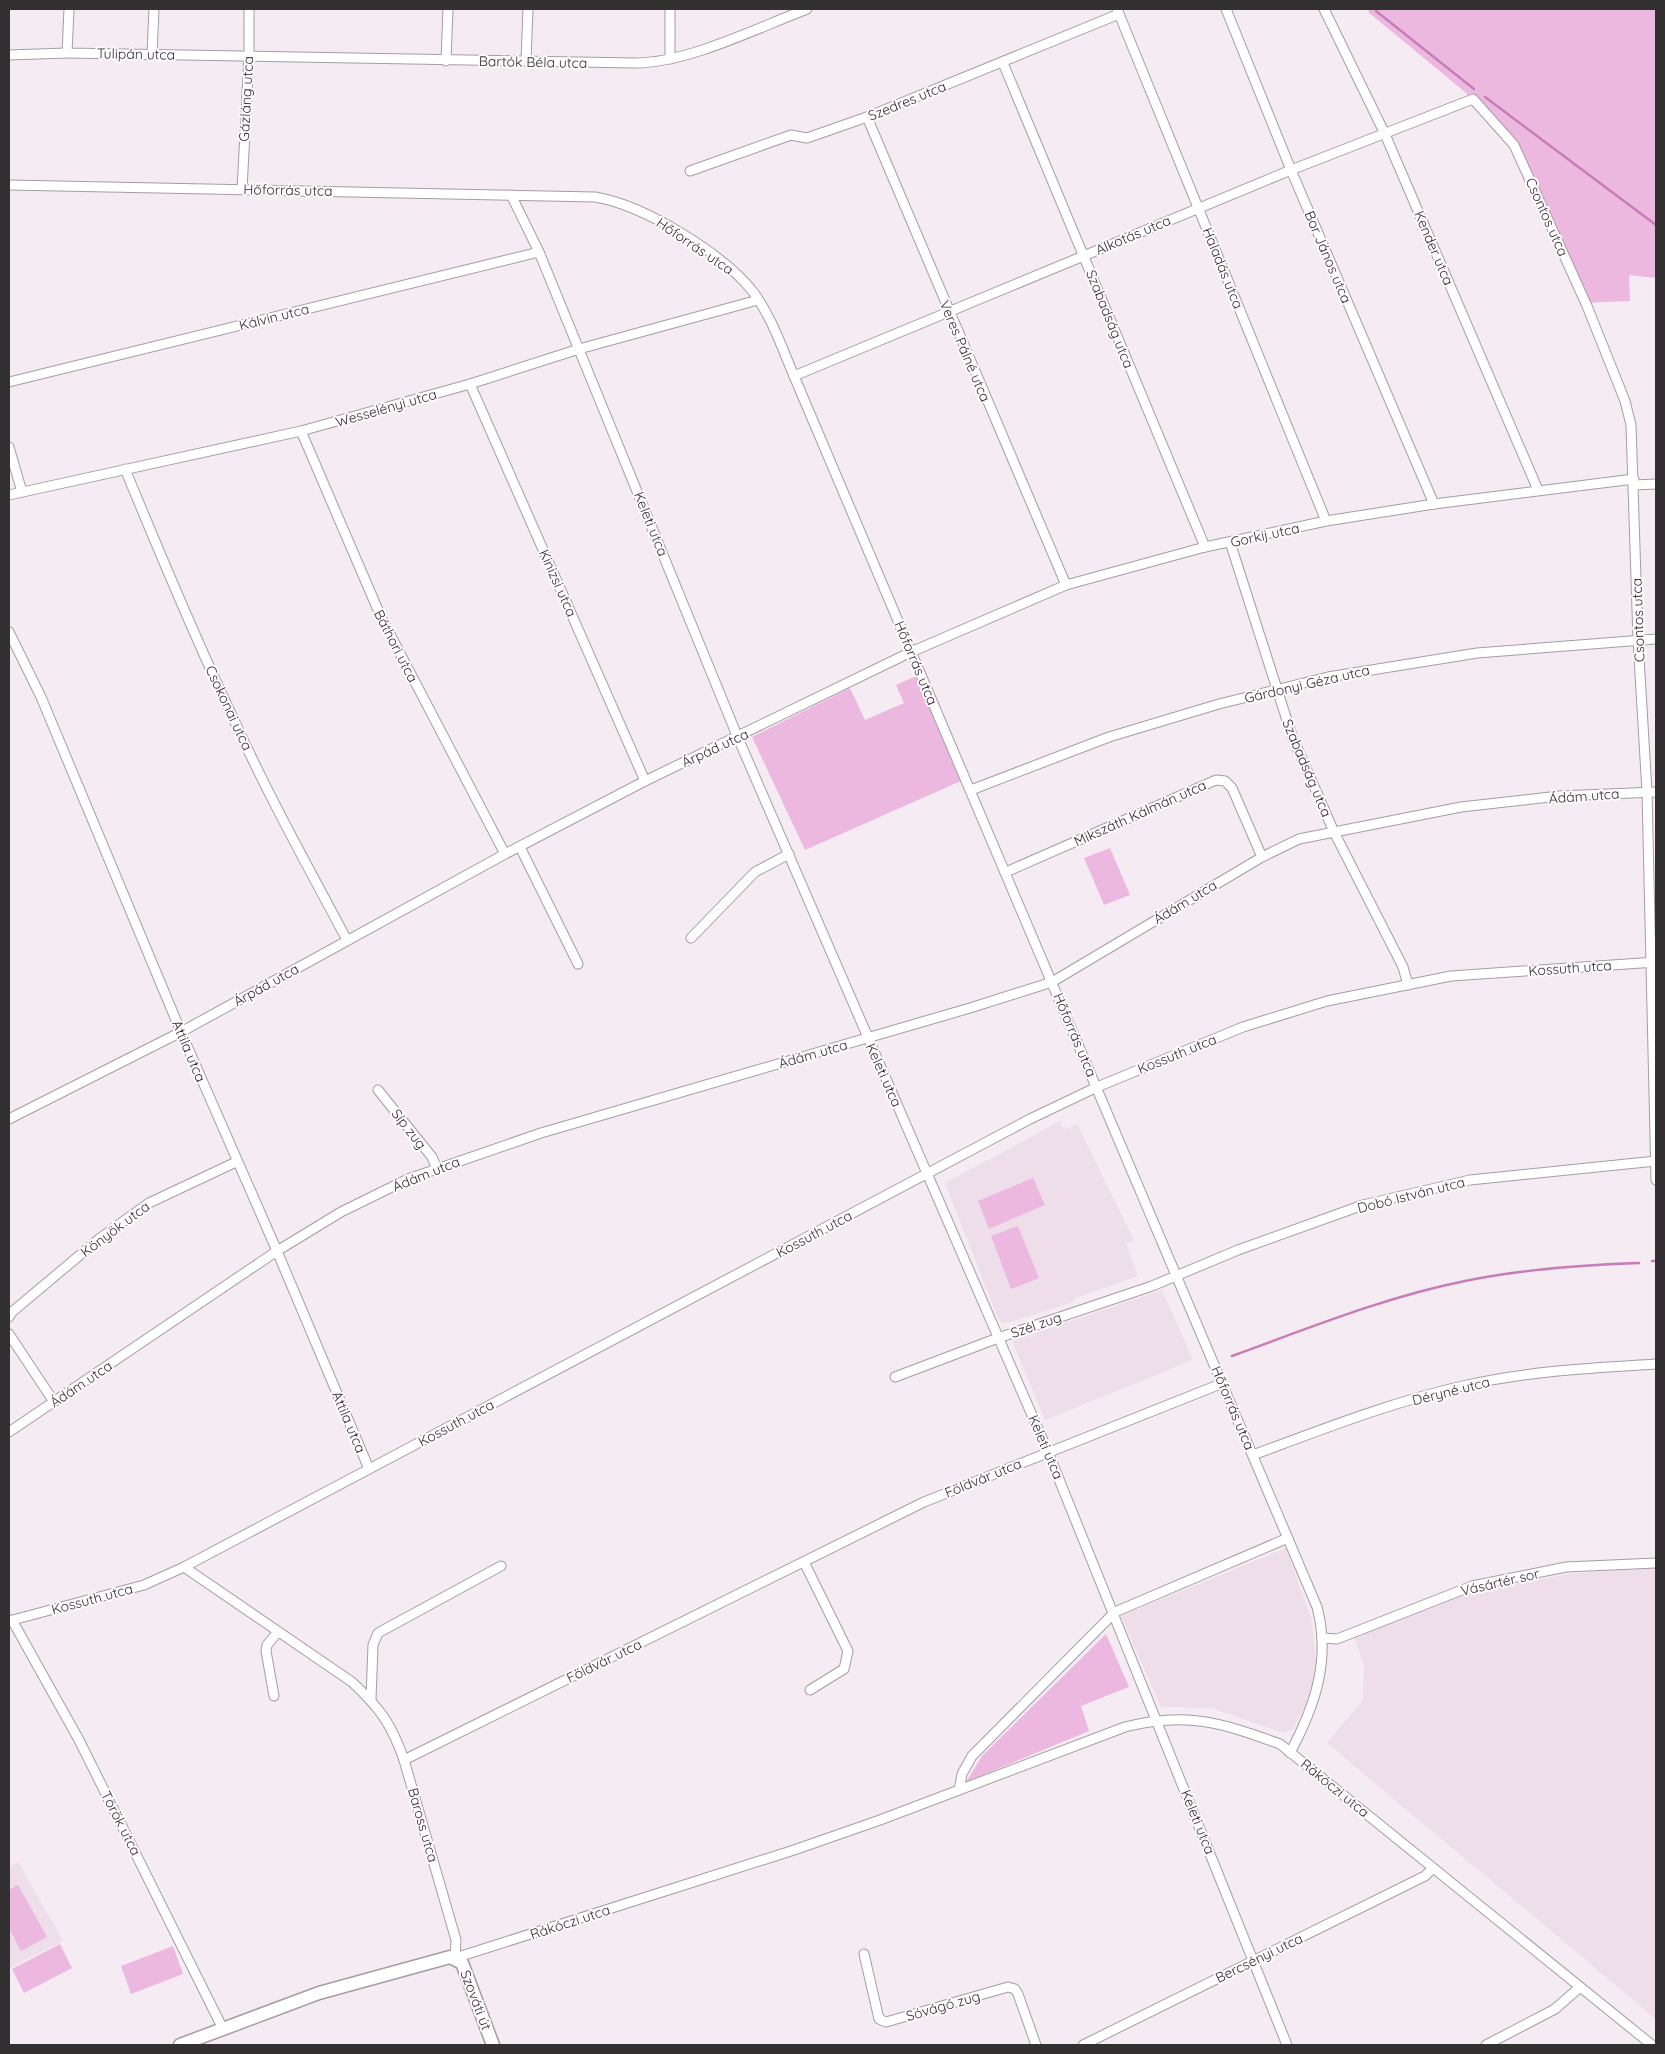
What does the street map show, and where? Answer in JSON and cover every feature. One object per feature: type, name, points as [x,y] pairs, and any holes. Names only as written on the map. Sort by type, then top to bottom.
[{"type":"main road","name":"Rákóczi utca","points":[[180,2045],[318,1993],[415,1965],[450,1957],[455,1958]]},
{"type":"main road","name":"Szováti út","points":[[455,1958],[462,1963],[493,2045]]},
{"type":"street","points":[[67,53],[69,9]]},
{"type":"street","points":[[152,54],[154,9]]},
{"type":"street","name":"Gázláng utca","points":[[242,189],[249,56],[249,9]]},
{"type":"street","points":[[446,60],[448,9]]},
{"type":"street","points":[[526,60],[528,9]]},
{"type":"street","points":[[670,9],[670,58]]},
{"type":"street","name":"Bartók Béla utca","points":[[249,56],[635,63],[670,58],[700,50],[789,12],[807,9]]},
{"type":"street","name":"Bor János utca","points":[[1226,9],[1291,170],[1434,504]]},
{"type":"street","name":"Kender utca","points":[[1324,9],[1384,132],[1538,490]]},
{"type":"street","name":"Szedres utca","points":[[690,172],[791,135],[807,138],[867,117],[1003,63],[1118,11]]},
{"type":"street","name":"Haladás utca","points":[[1118,11],[1326,521]]},
{"type":"street","name":"Tulipán utca","points":[[9,55],[67,53],[249,56]]},
{"type":"street","name":"Szabadság utca","points":[[1003,63],[1205,547]]},
{"type":"street","name":"Alkotás utca","points":[[794,376],[1384,132],[1473,99]]},
{"type":"street","name":"Csontos utca","points":[[1473,99],[1514,145],[1587,306],[1625,401],[1631,425],[1638,640],[1652,792],[1656,1180]]},
{"type":"street","name":"Veres Pálné utca","points":[[867,117],[948,311],[1066,584]]},
{"type":"street","name":"Hőforrás utca","points":[[9,185],[595,198],[635,208],[662,223],[725,264],[740,278],[758,300],[772,325],[794,376],[1317,1607],[1322,1638],[1323,1665],[1312,1704],[1290,1753]]},
{"type":"street","name":"Keleti utca","points":[[511,195],[539,252],[738,738],[1048,1452],[1115,1612],[1156,1720],[1288,2045]]},
{"type":"street","name":"Kálvin utca","points":[[9,382],[539,252]]},
{"type":"street","name":"Wesselényi utca","points":[[9,495],[301,431],[470,384],[579,349],[758,300]]},
{"type":"street","name":"Kinizsi utca","points":[[470,384],[645,781]]},
{"type":"street","name":"Báthori utca","points":[[301,431],[381,617],[505,854]]},
{"type":"street","points":[[9,447],[22,492]]},
{"type":"street","name":"Csokonai utca","points":[[125,469],[180,601],[234,722],[288,832],[347,940]]},
{"type":"street","name":"Gorkij utca","points":[[911,652],[1066,584],[1205,547],[1326,521],[1434,504],[1538,490],[1634,482],[1656,484]]},
{"type":"street","name":"Szabadság utca","points":[[1230,542],[1292,736],[1334,832],[1403,967],[1408,985]]},
{"type":"street","name":"Attila utca","points":[[9,632],[41,697],[236,1162],[277,1251],[369,1469]]},
{"type":"street","name":"Gárdonyi Géza utca","points":[[971,790],[1109,737],[1219,704],[1338,675],[1476,653],[1656,639]]},
{"type":"street","name":"Árpád utca","points":[[9,1119],[181,1032],[505,854],[645,781],[738,738],[911,652]]},
{"type":"street","name":"Mikszáth Kálmán utca","points":[[1006,872],[1216,780],[1225,781],[1232,788],[1262,857]]},
{"type":"street","name":"Ádám utca","points":[[9,1432],[277,1251],[341,1212],[408,1179],[533,1136],[1052,982],[1290,842],[1461,807],[1559,796],[1652,792]]},
{"type":"street","points":[[520,847],[578,964]]},
{"type":"street","points":[[691,938],[755,872],[789,854]]},
{"type":"street","name":"Kossuth utca","points":[[10,1621],[144,1585],[184,1568],[1030,1119],[1097,1087],[1243,1027],[1327,1001],[1450,976],[1653,962]]},
{"type":"street","name":"Síp zug","points":[[378,1090],[432,1157],[437,1169]]},
{"type":"street","name":"Dobó István utca","points":[[1177,1275],[1363,1205],[1397,1195],[1470,1180],[1656,1161]]},
{"type":"street","name":"Könyök utca","points":[[9,1317],[12,1312],[99,1239],[148,1203],[236,1162]]},
{"type":"street","name":"Szél zug","points":[[895,1377],[998,1338],[1152,1286],[1177,1275]]},
{"type":"street","points":[[9,1334],[54,1402]]},
{"type":"street","name":"Déryné utca","points":[[1253,1454],[1367,1413],[1467,1385],[1557,1371],[1656,1364]]},
{"type":"street","name":"Földvár utca","points":[[404,1760],[924,1502],[1223,1383]]},
{"type":"street","points":[[959,1790],[962,1774],[972,1756],[1115,1612],[1288,1538]]},
{"type":"street","points":[[804,1562],[848,1651],[844,1669],[810,1690]]},
{"type":"street","name":"Vásártér sor","points":[[1322,1638],[1337,1639],[1472,1586],[1566,1567],[1656,1563]]},
{"type":"street","points":[[370,1699],[373,1645],[378,1633],[501,1566]]},
{"type":"street","name":"Baross utca","points":[[184,1568],[276,1633],[352,1682],[370,1699],[391,1725],[404,1760],[456,1940],[455,1958]]},
{"type":"street","name":"Török utca","points":[[10,1621],[79,1740],[223,2029]]},
{"type":"street","points":[[274,1696],[266,1651],[267,1645],[276,1633]]},
{"type":"street","name":"Rákóczi utca","points":[[455,1958],[794,1850],[959,1790],[1125,1726],[1156,1720],[1195,1720],[1229,1725],[1280,1744],[1652,2045]]},
{"type":"street","name":"Bercsényi utca","points":[[1083,2045],[1425,1876],[1433,1868]]},
{"type":"street","name":"Sóvágó zug","points":[[864,1954],[879,2019],[886,2022],[1008,1987],[1018,1994],[1036,2045]]},
{"type":"street","points":[[1486,2045],[1555,2010],[1580,1986]]},
{"type":"shaded area","points":[[1370,9],[1656,9],[1656,278],[1629,275],[1630,301],[1581,303],[1512,150],[1465,92],[1368,12]]},
{"type":"shaded area","points":[[916,676],[961,781],[805,850],[752,737],[850,688],[865,720],[904,703],[896,685]]},
{"type":"shaded area","points":[[1110,848],[1130,895],[1104,905],[1084,858]]},
{"type":"shaded area","points":[[1060,1121],[1064,1130],[1077,1124],[1134,1240],[1126,1244],[1138,1276],[1073,1299],[1073,1302],[1007,1323],[1002,1322],[998,1318],[945,1183]]},
{"type":"shaded area","points":[[1033,1178],[1045,1205],[989,1229],[978,1201]]},
{"type":"shaded area","points":[[1018,1226],[1039,1278],[1011,1289],[991,1236]]},
{"type":"shaded area","points":[[1162,1290],[1193,1360],[1045,1420],[1012,1341]]},
{"type":"shaded area","points":[[1286,1548],[1312,1621],[1317,1673],[1308,1700],[1293,1729],[1283,1733],[1211,1708],[1161,1707],[1121,1616]]},
{"type":"shaded area","points":[[1656,1567],[1656,2019],[1327,1743],[1363,1700],[1364,1665],[1354,1637],[1476,1591],[1569,1574]]},
{"type":"shaded area","points":[[1106,1634],[1129,1687],[1081,1706],[1089,1731],[966,1782],[982,1756]]},
{"type":"shaded area","points":[[18,1862],[63,1941],[9,1968],[9,1868]]},
{"type":"shaded area","points":[[18,1885],[47,1937],[21,1951],[9,1928],[9,1890]]},
{"type":"shaded area","points":[[60,1944],[72,1968],[24,1993],[12,1969]]},
{"type":"shaded area","points":[[173,1946],[183,1974],[131,1994],[121,1966]]},
{"type":"waterway","points":[[1376,11],[1474,89]]},
{"type":"waterway","points":[[1485,97],[1656,225]]},
{"type":"waterway","points":[[1232,1356],[1376,1304],[1465,1281],[1573,1266],[1639,1263]]}]
